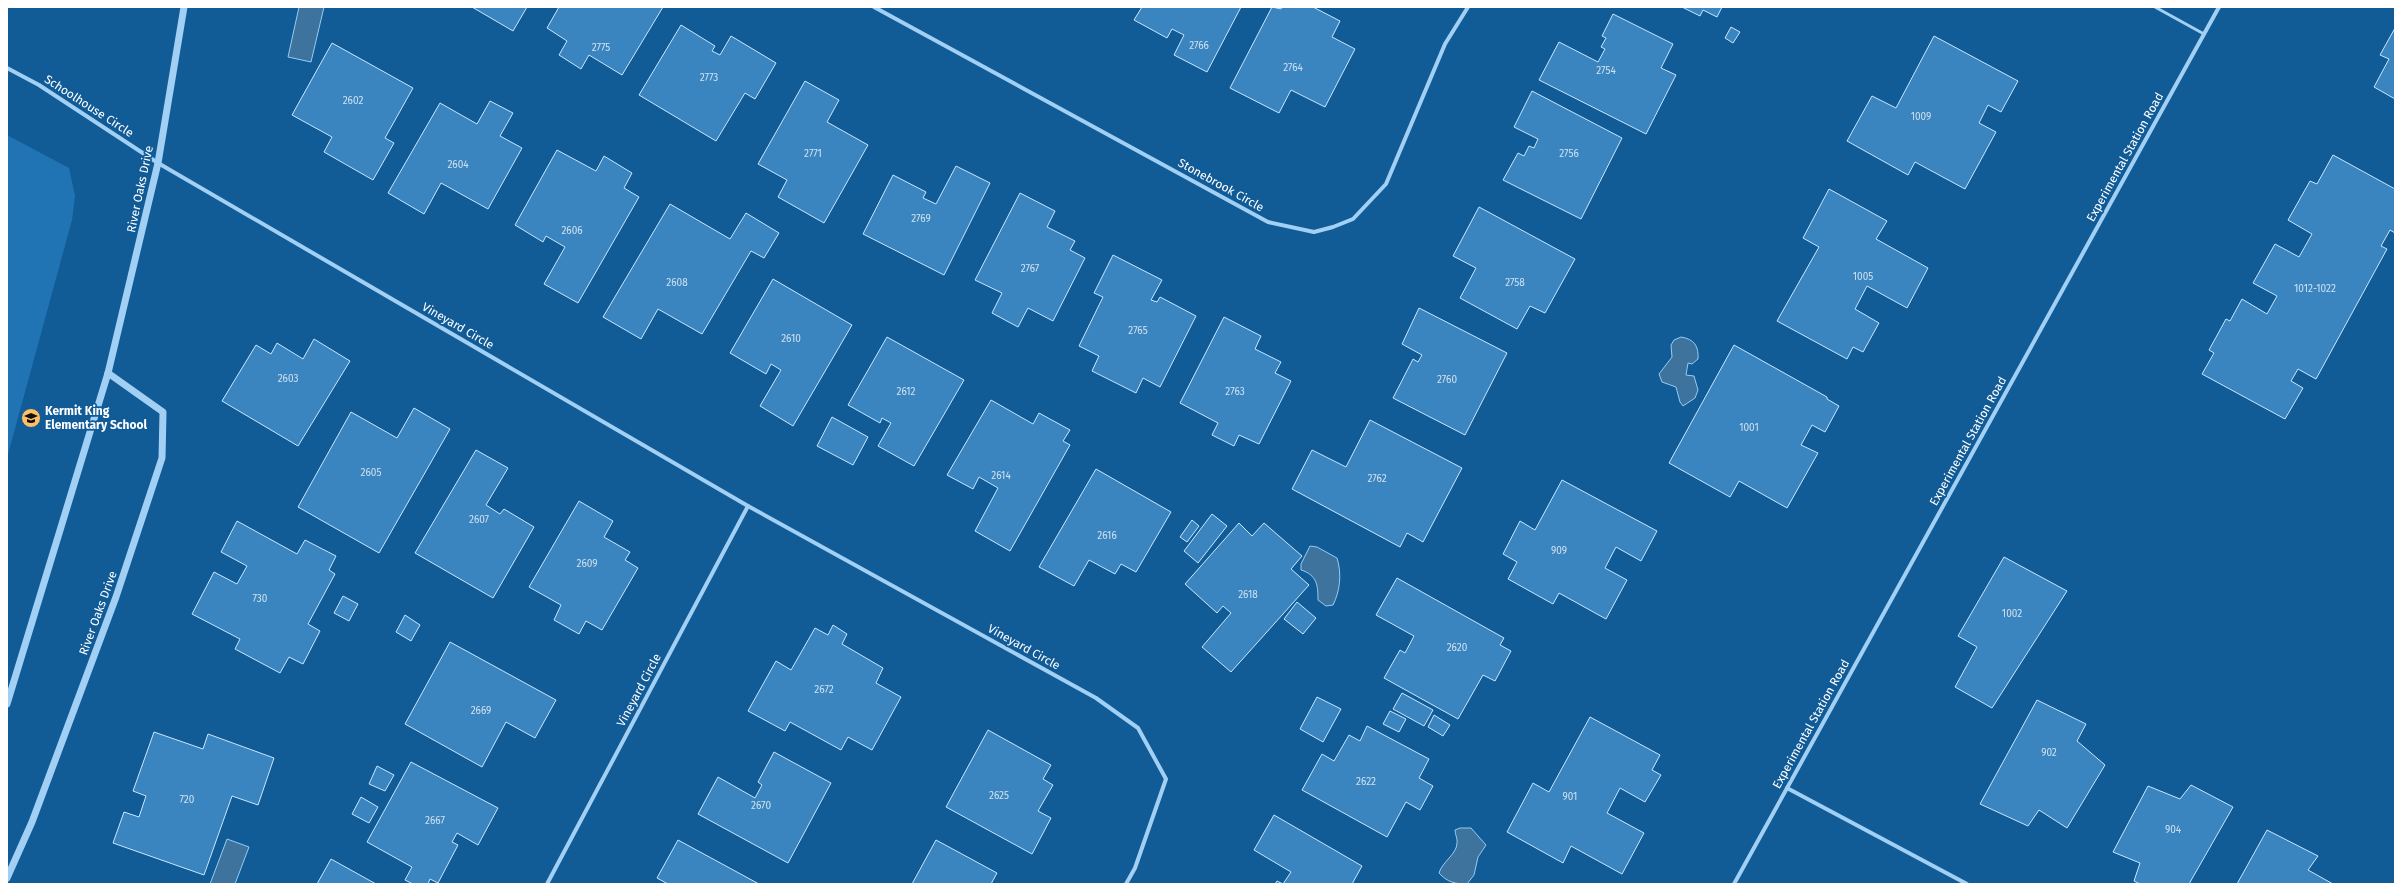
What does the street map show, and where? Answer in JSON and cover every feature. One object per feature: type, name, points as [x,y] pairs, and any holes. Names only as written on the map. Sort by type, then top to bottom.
[{"type":"street","name":"River Oaks Drive","points":[[7,704],[108,373],[158,163],[184,7]]},
{"type":"street","name":"Stonebrook Circle","points":[[874,7],[1268,222],[1314,232],[1333,228],[1353,219],[1386,184],[1445,44],[1468,7]]},
{"type":"street","name":"Experimental Station Road","points":[[1734,884],[2219,7]]},
{"type":"street","name":"Schoolhouse Circle","points":[[7,68],[39,85],[158,163]]},
{"type":"street","name":"Vineyard Circle","points":[[158,163],[748,506],[1096,698],[1138,728],[1166,779],[1135,868],[1126,884]]},
{"type":"street","name":"River Oaks Drive","points":[[7,878],[32,822],[113,605],[162,458],[163,412],[108,373]]},
{"type":"street","name":"Vineyard Circle","points":[[547,884],[748,506]]},
{"type":"street","points":[[1787,788],[1967,884]]},
{"type":"lane","points":[[2155,7],[2204,34]]},
{"type":"shaded area","points":[[299,7],[324,7],[311,62],[288,57]]},
{"type":"shaded area","points":[[7,135],[69,168],[75,196],[72,220],[7,458]]},
{"type":"shaded area","points":[[1681,337],[1692,341],[1698,350],[1698,359],[1692,364],[1688,363],[1686,375],[1694,376],[1698,390],[1695,398],[1683,406],[1680,402],[1676,387],[1662,382],[1659,374],[1672,357],[1671,345],[1674,340]]},
{"type":"shaded area","points":[[1310,546],[1317,547],[1337,558],[1339,564],[1340,582],[1333,605],[1326,606],[1318,600],[1316,581],[1306,572],[1301,570],[1301,564]]},
{"type":"shaded area","points":[[1460,828],[1471,828],[1486,845],[1478,857],[1474,875],[1467,884],[1452,882],[1445,879],[1439,873],[1443,865],[1455,851],[1457,841],[1455,830]]},
{"type":"shaded area","points":[[227,839],[249,847],[235,884],[210,884]]},
{"type":"building","points":[[472,7],[527,7],[513,31]]},
{"type":"building","points":[[559,7],[663,7],[622,75],[589,55],[581,69],[559,55],[567,41],[547,28]]},
{"type":"building","points":[[1142,7],[1241,7],[1207,72],[1174,55],[1184,35],[1172,29],[1167,38],[1134,20]]},
{"type":"building","points":[[1272,7],[1281,9],[1282,7],[1313,7],[1340,21],[1332,37],[1355,49],[1325,107],[1291,90],[1279,113],[1230,88]]},
{"type":"building","points":[[1682,7],[1722,7],[1717,17],[1703,10],[1700,16]]},
{"type":"building","points":[[1613,14],[1673,44],[1661,68],[1676,75],[1646,134],[1539,80],[1559,42],[1598,62],[1605,49],[1601,47],[1606,38],[1602,36]]},
{"type":"building","points":[[681,25],[715,46],[712,51],[720,55],[731,36],[776,63],[755,99],[745,93],[716,141],[639,95]]},
{"type":"building","points":[[1731,27],[1740,32],[1733,43],[1725,38]]},
{"type":"building","points":[[2395,28],[2395,99],[2374,87],[2389,59],[2380,55]]},
{"type":"building","points":[[1934,36],[2018,81],[2001,112],[1988,105],[1979,123],[1996,132],[1965,189],[1915,162],[1908,175],[1847,141],[1872,96],[1896,108]]},
{"type":"building","points":[[332,43],[413,88],[385,138],[394,143],[373,180],[324,152],[332,137],[292,115]]},
{"type":"building","points":[[805,81],[839,100],[827,122],[868,145],[824,223],[778,197],[787,180],[758,164]]},
{"type":"building","points":[[1532,91],[1622,138],[1581,219],[1503,180],[1518,153],[1524,156],[1529,146],[1534,148],[1538,139],[1514,127]]},
{"type":"building","points":[[490,101],[513,113],[500,136],[522,148],[488,209],[441,183],[424,214],[388,193],[440,103],[477,124]]},
{"type":"building","points":[[557,150],[596,171],[604,156],[632,173],[624,188],[639,197],[578,303],[544,284],[565,247],[546,236],[543,242],[515,225]]},
{"type":"building","points":[[2333,155],[2395,189],[2395,233],[2390,230],[2381,246],[2387,249],[2316,379],[2298,369],[2291,381],[2303,388],[2285,419],[2202,374],[2214,353],[2209,350],[2226,319],[2230,321],[2242,299],[2267,314],[2277,296],[2253,283],[2275,244],[2299,257],[2312,234],[2288,220],[2310,181],[2317,184]]},
{"type":"building","points":[[956,166],[990,183],[944,275],[863,234],[893,175],[926,192],[923,198],[936,204]]},
{"type":"building","points":[[1829,189],[1887,221],[1876,239],[1928,268],[1907,308],[1867,286],[1855,309],[1879,323],[1863,352],[1853,347],[1847,359],[1777,321],[1819,247],[1803,238]]},
{"type":"building","points":[[1020,193],[1055,211],[1047,227],[1075,241],[1070,250],[1085,258],[1053,321],[1028,308],[1018,327],[992,313],[1002,293],[975,280]]},
{"type":"building","points":[[670,204],[730,239],[746,213],[779,233],[764,258],[751,251],[702,334],[658,309],[641,339],[603,317]]},
{"type":"building","points":[[1479,207],[1575,259],[1545,313],[1530,306],[1517,329],[1460,298],[1476,268],[1453,256]]},
{"type":"building","points":[[1113,255],[1162,280],[1151,300],[1157,302],[1160,297],[1196,316],[1160,387],[1143,378],[1136,393],[1092,371],[1099,356],[1079,346],[1103,297],[1094,293]]},
{"type":"building","points":[[773,279],[852,325],[793,426],[760,406],[781,370],[771,364],[766,374],[730,353]]},
{"type":"building","points":[[1419,308],[1507,353],[1465,435],[1393,398],[1413,359],[1418,362],[1422,355],[1402,344]]},
{"type":"building","points":[[1224,317],[1261,336],[1255,349],[1281,362],[1275,373],[1291,381],[1259,444],[1239,435],[1234,446],[1212,435],[1218,423],[1180,403]]},
{"type":"building","points":[[887,337],[964,380],[914,466],[878,446],[891,423],[882,418],[880,423],[848,405]]},
{"type":"building","points":[[314,339],[350,361],[298,446],[222,401],[256,345],[271,354],[277,343],[303,359]]},
{"type":"building","points":[[1734,345],[1827,397],[1827,399],[1839,406],[1825,432],[1812,425],[1801,445],[1818,453],[1787,508],[1739,481],[1730,497],[1669,463]]},
{"type":"building","points":[[991,400],[1033,424],[1039,413],[1070,430],[1063,441],[1070,445],[1010,551],[975,531],[998,488],[979,477],[973,489],[947,475]]},
{"type":"building","points":[[414,408],[450,429],[379,553],[298,507],[351,412],[397,438]]},
{"type":"building","points":[[832,417],[868,437],[853,465],[817,446]]},
{"type":"building","points":[[1370,420],[1462,468],[1423,542],[1407,533],[1400,547],[1292,489],[1312,450],[1346,467]]},
{"type":"building","points":[[476,450],[508,468],[486,505],[500,514],[504,509],[534,527],[493,598],[415,553]]},
{"type":"building","points":[[1096,469],[1171,512],[1136,572],[1121,564],[1115,574],[1089,560],[1074,586],[1039,567]]},
{"type":"building","points":[[1562,480],[1657,531],[1641,561],[1616,547],[1605,568],[1627,580],[1606,619],[1559,593],[1553,604],[1508,579],[1517,562],[1503,554],[1520,521],[1535,530]]},
{"type":"building","points":[[579,501],[613,521],[604,537],[630,552],[625,560],[638,568],[602,630],[586,621],[579,634],[554,620],[561,605],[529,587]]},
{"type":"building","points":[[1212,514],[1227,526],[1198,563],[1184,551]]},
{"type":"building","points":[[1192,520],[1199,526],[1187,542],[1180,537]]},
{"type":"building","points":[[237,521],[297,554],[305,540],[336,556],[329,570],[335,574],[308,624],[320,631],[303,664],[289,657],[280,673],[235,649],[240,639],[192,614],[214,572],[237,584],[247,566],[221,552]]},
{"type":"building","points":[[1239,523],[1252,536],[1264,523],[1302,556],[1291,569],[1309,585],[1231,672],[1202,647],[1231,613],[1223,606],[1217,613],[1185,584]]},
{"type":"building","points":[[2004,557],[2067,591],[1992,708],[1955,687],[1977,647],[1958,636]]},
{"type":"building","points":[[1397,578],[1504,638],[1500,645],[1511,651],[1495,681],[1483,675],[1458,719],[1384,678],[1400,650],[1405,653],[1414,636],[1376,615]]},
{"type":"building","points":[[343,596],[358,604],[349,621],[334,613]]},
{"type":"building","points":[[1297,602],[1316,618],[1303,634],[1284,619]]},
{"type":"building","points":[[405,615],[420,625],[411,641],[396,632]]},
{"type":"building","points":[[833,625],[847,634],[842,644],[883,668],[876,683],[901,697],[872,750],[848,737],[841,750],[790,722],[785,731],[748,711],[776,661],[791,670],[815,628],[828,635]]},
{"type":"building","points":[[450,642],[556,700],[535,738],[506,722],[482,767],[405,724]]},
{"type":"building","points":[[1402,693],[1433,710],[1424,726],[1393,709]]},
{"type":"building","points":[[1317,697],[1341,709],[1323,742],[1300,729]]},
{"type":"building","points":[[2037,700],[2086,724],[2077,741],[2105,765],[2067,828],[2039,810],[2028,826],[1980,804]]},
{"type":"building","points":[[1390,711],[1406,719],[1399,732],[1383,724]]},
{"type":"building","points":[[1434,715],[1450,725],[1443,736],[1428,727]]},
{"type":"building","points":[[1590,717],[1660,755],[1652,770],[1661,775],[1645,802],[1620,788],[1607,813],[1644,833],[1622,874],[1571,846],[1563,863],[1507,832],[1533,783],[1549,792]]},
{"type":"building","points":[[1367,726],[1429,759],[1419,778],[1433,786],[1420,810],[1406,802],[1387,837],[1302,790],[1322,754],[1334,761],[1349,735],[1360,741]]},
{"type":"building","points":[[988,730],[1051,765],[1043,779],[1053,785],[1038,811],[1051,818],[1032,854],[946,807]]},
{"type":"building","points":[[154,732],[203,749],[208,734],[274,758],[258,805],[232,796],[204,875],[113,843],[124,812],[139,817],[146,796],[133,791]]},
{"type":"building","points":[[774,752],[831,783],[788,863],[698,814],[718,777],[755,798],[762,785],[758,782]]},
{"type":"building","points":[[411,762],[498,808],[478,845],[457,833],[452,842],[458,845],[438,883],[430,879],[428,884],[413,884],[405,880],[412,867],[367,842]]},
{"type":"building","points":[[377,766],[394,775],[385,791],[369,784]]},
{"type":"building","points":[[2191,785],[2233,807],[2189,884],[2140,884],[2134,881],[2140,863],[2113,852],[2148,786],[2180,799]]},
{"type":"building","points":[[361,797],[378,807],[369,823],[352,814]]},
{"type":"building","points":[[1274,815],[1362,866],[1352,884],[1283,884],[1291,872],[1254,850]]},
{"type":"building","points":[[2267,830],[2318,856],[2308,870],[2333,884],[2237,884]]},
{"type":"building","points":[[678,840],[759,884],[668,884],[657,878]]},
{"type":"building","points":[[936,840],[997,873],[991,884],[912,884]]},
{"type":"building","points":[[331,859],[376,884],[317,884]]},
{"type":"building","points":[[1277,881],[1283,884],[1275,884]]},
{"type":"place","name":"Kermit King Elementary School","points":[[31,418]]}]
